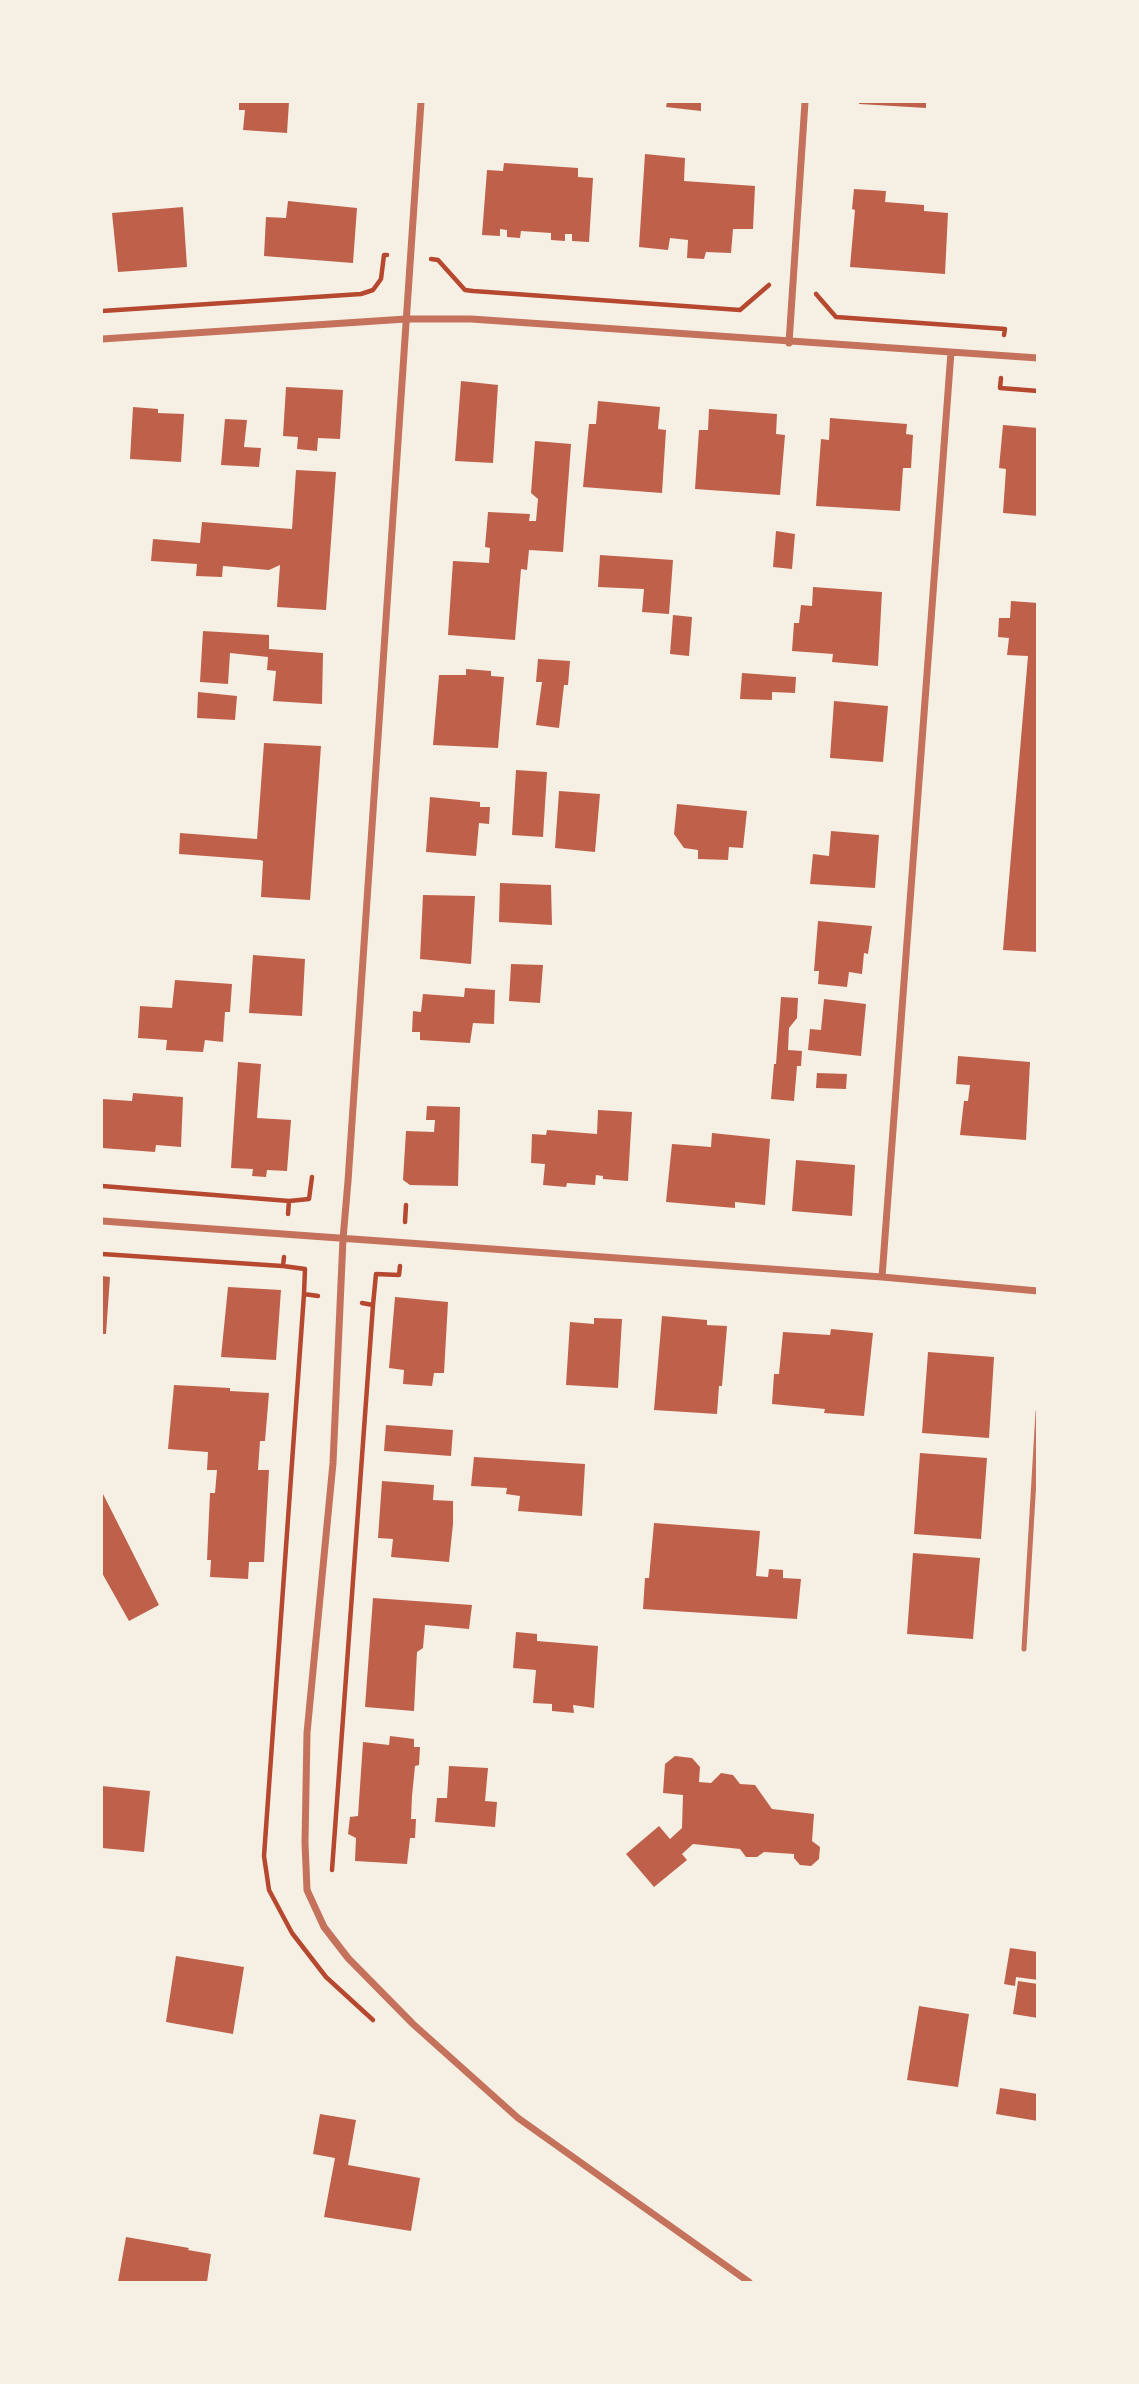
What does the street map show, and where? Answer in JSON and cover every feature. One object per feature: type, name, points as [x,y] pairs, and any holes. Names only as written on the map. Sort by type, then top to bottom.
[{"type":"street","points":[[421,102],[343,1239],[333,1463],[307,1733],[307,1890],[324,1927],[348,1958],[413,2024],[508,2109],[749,2283]]},
{"type":"street","points":[[789,343],[805,102]]},
{"type":"street","points":[[102,339],[406,319],[471,319],[789,343],[1038,358]]},
{"type":"street","points":[[882,1277],[950,352]]},
{"type":"street","points":[[102,1221],[882,1277],[1038,1291]]},
{"type":"lane","points":[[1024,1648],[1038,1412]]},
{"type":"path","points":[[102,1186],[289,1201]]},
{"type":"path","points":[[102,1254],[283,1266]]},
{"type":"path","points":[[304,1294],[264,1856],[269,1890],[292,1933],[326,1977],[376,2023]]},
{"type":"path","points":[[307,1890],[330,1893],[373,1305]]},
{"type":"building","points":[[239,102],[289,102],[287,133],[243,130],[245,110],[239,110]]},
{"type":"building","points":[[667,102],[701,102],[701,111],[666,107]]},
{"type":"building","points":[[926,102],[926,108],[859,104]]},
{"type":"building","points":[[645,154],[685,158],[684,181],[755,186],[753,229],[733,229],[731,253],[706,252],[704,259],[687,258],[688,240],[670,238],[668,250],[639,247]]},
{"type":"building","points":[[504,163],[578,168],[578,177],[593,178],[589,242],[572,241],[572,234],[565,234],[565,241],[551,240],[551,233],[521,231],[520,238],[507,237],[507,230],[500,229],[500,236],[482,235],[487,170],[503,171]]},
{"type":"building","points":[[854,189],[886,191],[885,202],[924,205],[924,211],[948,213],[945,274],[850,267]]},
{"type":"building","points":[[288,201],[357,208],[353,263],[264,256],[266,217],[286,218]]},
{"type":"building","points":[[183,207],[187,267],[118,272],[112,213]]},
{"type":"building","points":[[461,381],[498,385],[493,463],[455,461]]},
{"type":"building","points":[[286,387],[343,390],[340,439],[318,438],[317,451],[297,449],[298,437],[283,436]]},
{"type":"building","points":[[598,401],[660,407],[658,429],[666,430],[662,493],[583,487],[589,424],[596,424]]},
{"type":"building","points":[[133,407],[158,409],[158,413],[184,414],[181,462],[130,459]]},
{"type":"building","points":[[709,409],[777,414],[776,434],[785,435],[780,495],[695,489],[699,430],[708,430]]},
{"type":"building","points":[[830,418],[907,424],[906,434],[913,435],[911,468],[903,468],[900,511],[816,506],[821,439],[829,440]]},
{"type":"building","points":[[225,419],[247,420],[244,447],[261,448],[259,467],[221,465]]},
{"type":"building","points":[[1003,425],[1038,428],[1038,516],[1003,513],[1006,469],[999,468]]},
{"type":"building","points":[[535,441],[571,444],[563,552],[529,550],[527,570],[521,569],[515,640],[448,635],[453,561],[489,563],[490,548],[485,547],[488,512],[530,514],[529,521],[536,521],[538,499],[531,493]]},
{"type":"building","points":[[296,470],[336,472],[326,610],[277,607],[280,565],[269,570],[223,566],[222,577],[196,576],[197,564],[151,561],[153,539],[200,543],[202,522],[292,529]]},
{"type":"building","points":[[776,531],[795,534],[792,569],[773,567]]},
{"type":"building","points":[[600,555],[673,560],[669,614],[642,612],[644,589],[598,587]]},
{"type":"building","points":[[813,587],[882,592],[878,666],[832,662],[833,654],[792,651],[794,623],[799,623],[801,605],[812,606]]},
{"type":"building","points":[[1011,601],[1038,603],[1038,952],[1003,950],[1028,656],[1007,655],[1009,638],[998,637],[999,618],[1010,618]]},
{"type":"building","points":[[673,615],[692,617],[689,656],[670,654]]},
{"type":"building","points":[[203,631],[269,635],[269,649],[323,653],[322,704],[273,701],[276,671],[267,670],[268,657],[230,653],[228,684],[200,682]]},
{"type":"building","points":[[538,659],[570,661],[559,728],[536,725],[542,682],[536,682]]},
{"type":"building","points":[[466,669],[491,671],[491,676],[504,677],[498,748],[433,745],[439,675],[466,675]]},
{"type":"building","points":[[742,673],[796,677],[795,693],[772,692],[772,700],[740,699]]},
{"type":"building","points":[[198,692],[237,696],[235,720],[197,718]]},
{"type":"building","points":[[834,701],[888,706],[883,762],[830,758]]},
{"type":"building","points":[[264,743],[321,746],[310,900],[261,897],[263,861],[179,854],[180,833],[257,839]]},
{"type":"building","points":[[516,770],[547,772],[543,837],[512,835]]},
{"type":"building","points":[[559,791],[600,794],[595,852],[555,848]]},
{"type":"building","points":[[430,797],[480,802],[480,807],[490,807],[489,824],[479,823],[476,856],[426,852]]},
{"type":"building","points":[[677,804],[747,811],[743,848],[729,847],[728,860],[698,859],[698,850],[684,848],[674,834]]},
{"type":"building","points":[[831,831],[879,835],[875,888],[810,884],[813,854],[829,856]]},
{"type":"building","points":[[500,883],[551,885],[552,925],[499,922]]},
{"type":"building","points":[[423,895],[475,896],[471,964],[420,959]]},
{"type":"building","points":[[818,921],[872,926],[868,954],[864,953],[862,974],[849,972],[847,987],[818,984],[819,971],[814,971]]},
{"type":"building","points":[[253,955],[305,959],[302,1016],[249,1013]]},
{"type":"building","points":[[511,964],[543,965],[540,1003],[509,1001]]},
{"type":"building","points":[[175,980],[232,984],[230,1012],[225,1012],[223,1042],[205,1040],[203,1052],[166,1050],[167,1040],[138,1038],[140,1006],[172,1008]]},
{"type":"building","points":[[465,988],[495,990],[494,1024],[473,1023],[470,1043],[420,1040],[420,1032],[412,1032],[413,1011],[421,1012],[423,994],[464,997]]},
{"type":"building","points":[[781,997],[798,998],[797,1018],[789,1028],[788,1050],[802,1051],[801,1066],[797,1066],[794,1101],[771,1099]]},
{"type":"building","points":[[824,999],[866,1004],[861,1056],[808,1050],[810,1029],[821,1030]]},
{"type":"building","points":[[958,1056],[1030,1062],[1026,1140],[960,1135],[964,1101],[968,1101],[970,1085],[956,1084]]},
{"type":"building","points":[[238,1062],[261,1064],[257,1118],[291,1120],[287,1171],[267,1170],[266,1177],[252,1176],[253,1169],[231,1168]]},
{"type":"building","points":[[817,1073],[847,1074],[846,1089],[816,1088]]},
{"type":"building","points":[[133,1093],[183,1097],[181,1147],[156,1145],[155,1152],[102,1148],[102,1099],[132,1101]]},
{"type":"building","points":[[427,1106],[460,1107],[458,1186],[410,1185],[403,1180],[406,1131],[434,1132],[435,1120],[426,1120]]},
{"type":"building","points":[[598,1110],[632,1112],[628,1181],[603,1179],[603,1176],[596,1175],[595,1185],[543,1185],[545,1164],[531,1163],[532,1134],[546,1135],[547,1130],[597,1134]]},
{"type":"building","points":[[712,1133],[770,1139],[765,1205],[735,1202],[735,1208],[666,1202],[672,1144],[711,1147]]},
{"type":"building","points":[[796,1160],[855,1165],[852,1216],[792,1211]]},
{"type":"building","points":[[102,1276],[110,1277],[106,1334],[102,1334]]},
{"type":"building","points":[[228,1287],[281,1290],[276,1360],[221,1357]]},
{"type":"building","points":[[395,1297],[448,1302],[444,1373],[434,1373],[432,1386],[403,1384],[404,1370],[389,1368]]},
{"type":"building","points":[[662,1316],[707,1320],[707,1325],[727,1326],[717,1414],[654,1410]]},
{"type":"building","points":[[594,1318],[622,1319],[618,1388],[566,1385],[570,1322],[594,1324]]},
{"type":"building","points":[[831,1329],[873,1333],[864,1416],[824,1413],[825,1409],[772,1404],[774,1374],[779,1374],[783,1332],[830,1335]]},
{"type":"building","points":[[928,1352],[994,1357],[989,1438],[922,1433]]},
{"type":"building","points":[[174,1385],[269,1393],[265,1441],[260,1441],[258,1470],[269,1470],[264,1562],[249,1562],[248,1579],[210,1577],[211,1560],[207,1560],[210,1493],[215,1493],[217,1470],[207,1470],[208,1452],[168,1449]]},
{"type":"building","points":[[386,1425],[453,1430],[451,1456],[384,1451]]},
{"type":"building","points":[[920,1453],[987,1458],[981,1539],[914,1534]]},
{"type":"building","points":[[474,1457],[585,1464],[582,1516],[518,1511],[520,1496],[506,1494],[507,1488],[471,1486]]},
{"type":"building","points":[[382,1481],[434,1485],[433,1500],[453,1501],[449,1562],[391,1557],[393,1539],[378,1538]]},
{"type":"building","points":[[102,1492],[159,1605],[129,1621],[102,1573]]},
{"type":"building","points":[[654,1523],[760,1531],[756,1576],[768,1577],[769,1569],[783,1570],[783,1578],[801,1579],[797,1619],[643,1609]]},
{"type":"building","points":[[913,1553],[980,1558],[973,1639],[907,1634]]},
{"type":"building","points":[[373,1598],[472,1605],[469,1629],[425,1625],[423,1648],[417,1652],[414,1711],[365,1707]]},
{"type":"building","points":[[516,1632],[537,1634],[537,1641],[598,1646],[594,1708],[573,1705],[574,1713],[552,1711],[552,1704],[533,1703],[536,1670],[513,1668]]},
{"type":"building","points":[[390,1736],[414,1739],[414,1747],[420,1747],[412,1796],[411,1819],[416,1819],[415,1838],[410,1838],[407,1864],[355,1861],[356,1838],[348,1834],[350,1817],[358,1816],[363,1742],[389,1745]]},
{"type":"building","points":[[675,1756],[692,1758],[700,1767],[699,1782],[711,1783],[721,1773],[733,1775],[740,1784],[755,1785],[772,1809],[814,1814],[812,1841],[820,1847],[819,1859],[811,1866],[800,1865],[794,1854],[764,1852],[757,1857],[746,1857],[740,1849],[693,1844],[682,1854],[687,1860],[654,1887],[626,1854],[659,1826],[670,1839],[682,1828],[683,1795],[663,1793],[665,1764]]},
{"type":"building","points":[[449,1766],[488,1768],[485,1801],[497,1802],[495,1827],[435,1822],[437,1798],[447,1798]]},
{"type":"building","points":[[102,1786],[150,1791],[144,1852],[102,1848]]},
{"type":"building","points":[[1010,1948],[1038,1952],[1038,1980],[1016,1977],[1015,1986],[1004,1984]]},
{"type":"building","points":[[176,1956],[244,1967],[233,2034],[166,2022]]},
{"type":"building","points":[[1018,1981],[1038,1984],[1038,2018],[1013,2014]]},
{"type":"building","points":[[919,2006],[969,2014],[958,2087],[907,2080]]},
{"type":"building","points":[[1000,2088],[1038,2094],[1038,2121],[996,2114]]},
{"type":"building","points":[[320,2114],[356,2120],[348,2165],[420,2178],[411,2231],[324,2217],[335,2158],[313,2154]]},
{"type":"building","points":[[126,2237],[211,2254],[207,2282],[118,2282]]}]
